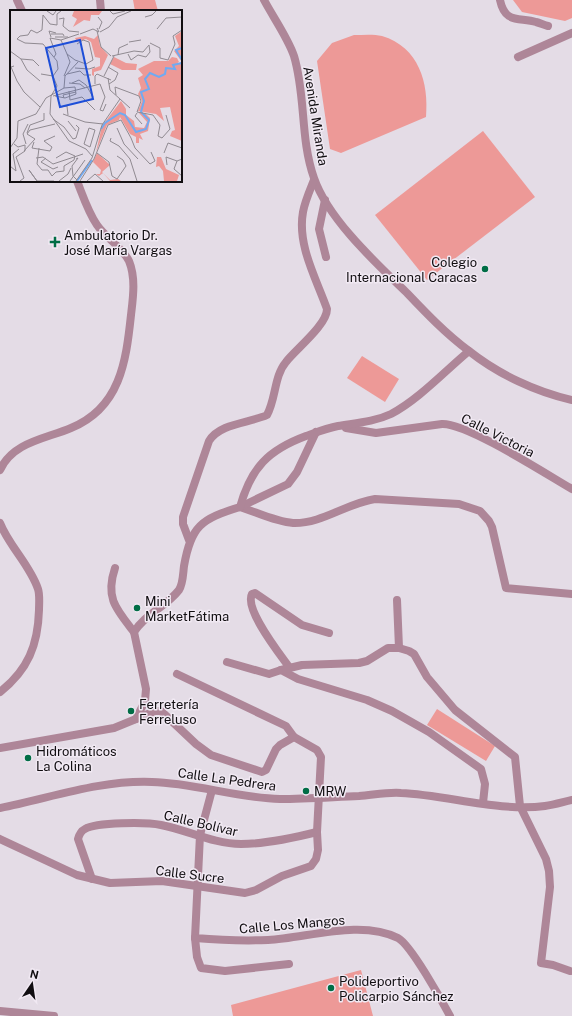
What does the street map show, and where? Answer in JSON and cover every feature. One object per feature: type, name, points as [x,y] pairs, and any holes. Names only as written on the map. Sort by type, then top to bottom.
[{"type":"street","points":[[17,0],[22,10]]},
{"type":"street","name":"Avenida Miranda","points":[[264,0],[294,55],[300,84],[307,154],[314,180],[325,200],[360,248],[434,320],[469,351],[508,376],[558,397],[572,400]]},
{"type":"street","points":[[500,0],[506,14],[513,19],[536,21],[548,26]]},
{"type":"street","points":[[518,57],[572,33]]},
{"type":"street","points":[[189,540],[183,524],[183,517],[210,439],[222,430],[267,415],[284,364],[319,326],[326,313],[327,309],[312,270],[302,236],[303,210],[314,180]]},
{"type":"street","points":[[0,470],[9,457],[25,445],[85,422],[112,395],[124,366],[128,351],[133,302],[132,271],[128,260],[103,232],[90,214],[77,182]]},
{"type":"street","points":[[325,200],[319,229],[326,257]]},
{"type":"street","points":[[240,508],[247,483],[266,458],[286,444],[316,432],[337,426],[364,423],[382,418],[398,410],[469,351]]},
{"type":"street","name":"Calle Victoria","points":[[337,426],[376,433],[450,424],[479,437],[572,489]]},
{"type":"street","points":[[134,632],[146,617],[180,588],[189,540],[196,530],[208,520],[240,508],[288,484],[296,472],[316,432]]},
{"type":"street","points":[[240,508],[294,523],[315,519],[360,502],[375,499],[465,505],[480,511],[489,520],[495,535],[506,588],[572,594]]},
{"type":"street","points":[[0,523],[38,590],[39,620],[32,654],[11,684],[0,692]]},
{"type":"street","points":[[114,568],[110,584],[112,599],[118,612],[134,632],[146,689],[145,699],[136,719]]},
{"type":"street","points":[[328,633],[302,625],[280,608],[255,593],[252,594],[250,605],[285,668],[298,679],[353,695],[381,706],[441,740],[481,769],[485,782],[483,803]]},
{"type":"street","points":[[397,600],[399,648]]},
{"type":"street","points":[[227,662],[269,674],[285,668],[359,663],[367,661],[388,648],[399,648],[413,653],[427,677],[461,716],[514,755],[517,762],[520,806],[546,859],[549,871],[550,887],[541,963],[553,965],[570,971]]},
{"type":"street","points":[[0,748],[114,728],[155,711],[161,711],[200,747],[211,755],[262,772],[266,770],[278,746],[294,737],[284,725],[177,674]]},
{"type":"street","name":"Calle Sucre","points":[[0,839],[77,875],[110,883],[162,881],[245,893],[256,890],[282,876],[311,866],[316,859],[318,850],[317,832],[321,761],[320,755],[317,750],[294,737]]},
{"type":"street","name":"Calle La Pedrera","points":[[0,808],[86,788],[122,782],[182,784],[258,798],[318,798],[399,793],[429,795],[483,803],[520,806],[545,806],[572,800]]},
{"type":"street","points":[[212,790],[200,835],[195,938],[200,968],[225,971],[290,964]]},
{"type":"street","name":"Calle Bolívar","points":[[92,878],[78,839],[84,829],[111,824],[159,824],[222,842],[242,844],[317,832]]},
{"type":"street","name":"Calle Los Mangos","points":[[195,938],[229,941],[269,940],[347,930],[370,931],[386,934],[399,938],[414,957],[430,979],[450,1016]]},
{"type":"street","points":[[0,1010],[54,1016]]},
{"type":"shaded area","points":[[133,0],[155,0],[158,10],[135,10]]},
{"type":"shaded area","points":[[513,0],[572,0],[572,18],[565,21],[522,12]]},
{"type":"shaded area","points":[[354,35],[382,36],[395,41],[413,57],[419,68],[426,92],[426,117],[341,153],[330,149],[317,61],[332,43]]},
{"type":"shaded area","points":[[483,131],[535,197],[427,280],[375,215]]},
{"type":"shaded area","points":[[362,356],[399,379],[385,402],[347,378]]},
{"type":"shaded area","points":[[437,709],[495,746],[486,761],[427,725]]},
{"type":"shaded area","name":"Polideportivo Policarpio Sánchez","points":[[361,970],[373,1016],[233,1016],[231,1005]]},
{"type":"place","name":"Ambulatorio Dr. José María Vargas","points":[[55,242]]},
{"type":"place","name":"Colegio Internacional Caracas","points":[[485,269]]},
{"type":"place","name":"Mini MarketFátima","points":[[137,608]]},
{"type":"place","name":"Ferretería Ferreluso","points":[[131,711]]},
{"type":"place","name":"Hidromáticos La Colina","points":[[28,758]]},
{"type":"place","name":"MRW","points":[[306,791]]},
{"type":"place","name":"Polideportivo Policarpio Sánchez","points":[[331,988]]}]
